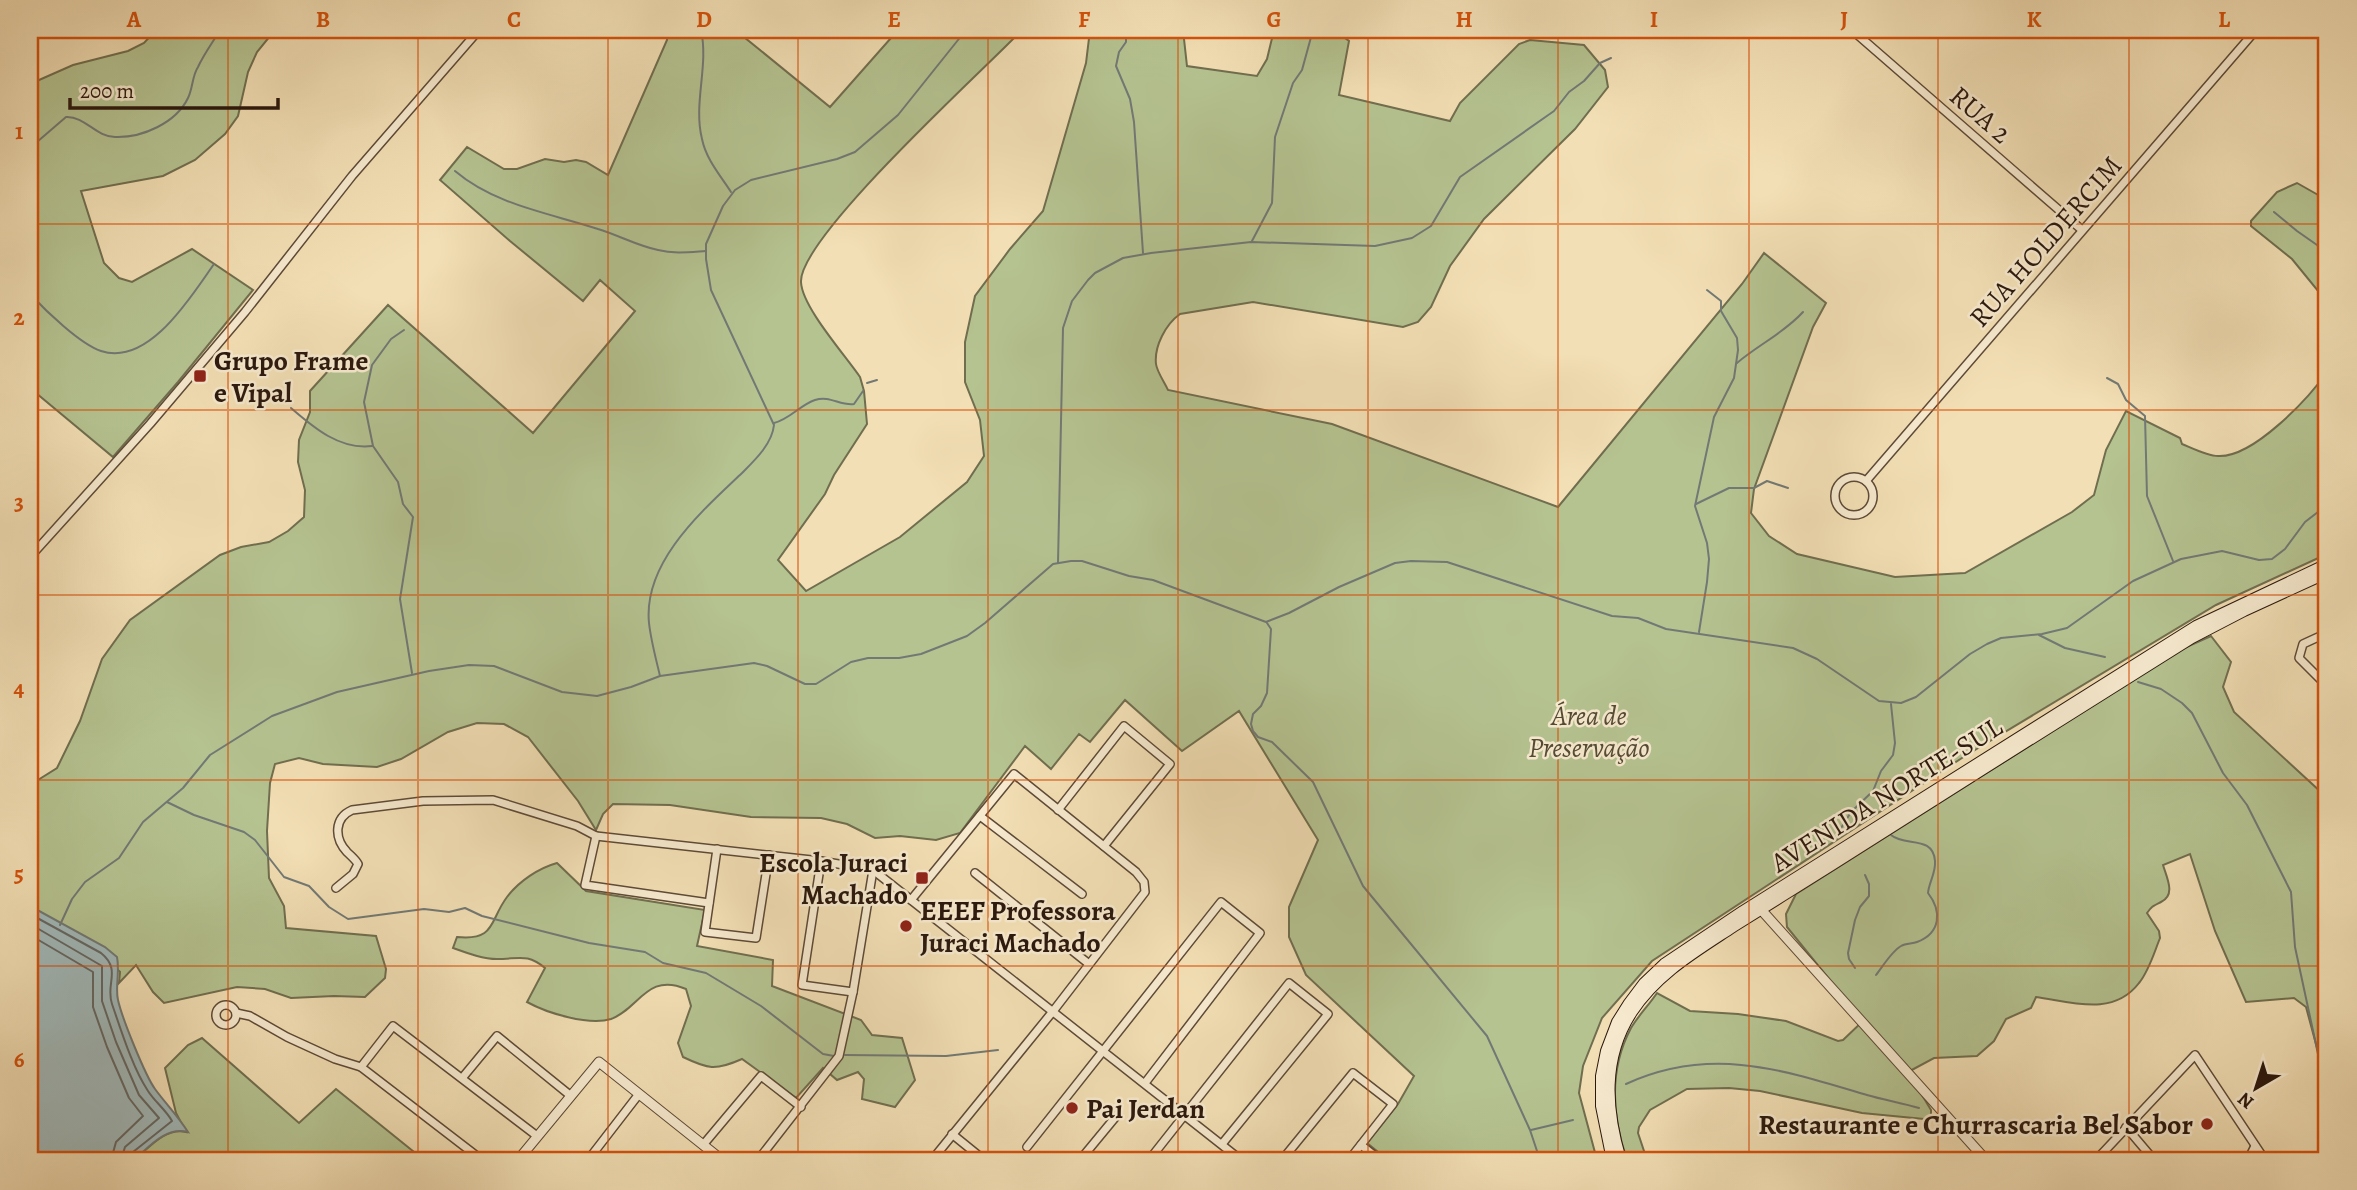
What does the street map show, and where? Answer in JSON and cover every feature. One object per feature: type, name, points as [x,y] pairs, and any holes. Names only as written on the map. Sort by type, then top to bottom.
[{"type":"main road","name":"AVENIDA NORTE-SUL","points":[[1612,1160],[1605,1134],[1600,1091],[1604,1057],[1617,1022],[1639,990],[1664,964],[2196,626],[2327,564]]},
{"type":"main road","name":"AVENIDA NORTE-SUL","points":[[1620,1160],[1612,1128],[1608,1089],[1613,1059],[1624,1026],[1643,997],[1661,977],[1757,907],[1770,904],[2192,638],[2327,573]]},
{"type":"street","points":[[30,557],[150,424],[245,312],[352,176],[479,30]]},
{"type":"street","name":"RUA 2","points":[[1852,30],[2082,230]]},
{"type":"street","name":"RUA HOLDERCIM","points":[[1866,481],[2256,30]]},
{"type":"street","points":[[1848,477],[1866,481],[1870,485],[1873,498],[1868,509],[1857,515],[1844,513],[1836,503],[1838,485],[1848,477]]},
{"type":"street","points":[[2327,633],[2303,644],[2299,658],[2327,687]]},
{"type":"street","points":[[1058,810],[1124,726],[1170,764],[1104,846]]},
{"type":"street","points":[[912,900],[1014,774],[1136,872],[1144,882],[1145,892],[1054,1010],[932,1160]]},
{"type":"street","points":[[336,888],[353,874],[358,864],[342,844],[338,829],[339,819],[352,810],[423,801],[493,800],[577,826],[596,836],[821,861],[873,870],[1241,1160]]},
{"type":"street","points":[[980,816],[1082,894]]},
{"type":"street","points":[[596,836],[584,885],[709,903]]},
{"type":"street","points":[[718,849],[705,932],[756,938],[769,855]]},
{"type":"street","points":[[821,861],[802,985],[853,992]]},
{"type":"street","points":[[758,1160],[839,1056],[853,992],[873,870]]},
{"type":"street","points":[[975,873],[1089,964]]},
{"type":"street","points":[[1027,1147],[1222,902],[1260,933],[1145,1083]]},
{"type":"street","points":[[1770,904],[1776,927]]},
{"type":"street","points":[[1757,907],[1986,1160]]},
{"type":"street","points":[[1149,1160],[1289,983],[1328,1014],[1222,1144]]},
{"type":"street","points":[[236,1013],[250,1016],[286,1037],[335,1059],[361,1067],[482,1160]]},
{"type":"street","points":[[361,1067],[393,1027],[463,1077],[537,1136]]},
{"type":"street","points":[[463,1077],[497,1036],[570,1097]]},
{"type":"street","points":[[2096,1160],[2195,1055],[2265,1160]]},
{"type":"street","points":[[519,1160],[599,1062],[720,1160]]},
{"type":"street","points":[[1282,1160],[1353,1073],[1393,1104],[1349,1160]]},
{"type":"street","points":[[703,1145],[761,1076],[801,1107]]},
{"type":"street","points":[[588,1160],[639,1094]]},
{"type":"street","points":[[1080,1160],[1118,1114]]},
{"type":"street","points":[[2126,1127],[2154,1160]]},
{"type":"street","points":[[952,1134],[984,1160]]},
{"type":"street","points":[[1361,1145],[1380,1160]]},
{"type":"street","points":[[2248,1160],[2255,1146]]},
{"type":"green space","points":[[156,30],[275,30],[257,52],[248,72],[238,116],[225,134],[195,160],[163,176],[81,191],[104,263],[119,278],[132,282],[192,249],[253,290],[113,457],[30,388],[30,84],[73,65],[128,51],[144,43]]},
{"type":"green space","name":"Área de Preservação","points":[[667,30],[750,30],[744,37],[830,107],[898,30],[991,30],[991,33],[1014,38],[858,195],[808,260],[801,282],[803,292],[825,331],[860,377],[867,424],[825,494],[778,560],[806,591],[900,537],[967,482],[984,456],[980,420],[965,382],[965,342],[975,296],[1043,211],[1086,63],[1090,30],[1183,30],[1187,66],[1257,76],[1267,59],[1274,30],[1334,30],[1349,41],[1339,95],[1450,121],[1460,103],[1519,44],[1530,40],[1584,45],[1605,70],[1608,87],[1575,129],[1484,219],[1450,266],[1431,307],[1418,322],[1403,327],[1253,302],[1180,314],[1166,329],[1157,350],[1157,367],[1168,390],[1332,424],[1558,507],[1742,284],[1764,253],[1826,303],[1813,327],[1754,489],[1751,513],[1769,536],[1797,554],[1895,577],[1965,573],[2072,512],[2094,495],[2106,450],[2126,411],[2180,438],[2182,444],[2200,452],[2218,456],[2232,454],[2247,448],[2278,425],[2307,397],[2327,372],[2327,554],[2216,605],[1965,756],[1652,961],[1602,1018],[1583,1066],[1579,1093],[1597,1160],[1388,1160],[1367,1143],[1398,1104],[1414,1076],[1306,975],[1289,937],[1289,907],[1318,840],[1239,711],[1182,751],[1125,700],[1090,742],[1079,734],[1051,769],[1025,746],[960,833],[936,840],[900,836],[875,838],[847,824],[821,818],[751,817],[670,805],[613,804],[603,814],[596,830],[578,801],[528,737],[504,724],[477,723],[448,732],[401,759],[377,767],[323,764],[299,758],[275,764],[270,783],[267,831],[269,878],[284,906],[286,928],[376,936],[386,969],[385,978],[365,997],[291,998],[265,989],[237,987],[164,1003],[153,992],[136,965],[119,983],[120,972],[85,938],[30,906],[30,785],[57,768],[80,721],[102,659],[130,620],[220,555],[241,547],[269,542],[304,517],[305,490],[298,462],[299,440],[310,412],[310,391],[388,305],[533,433],[635,311],[600,280],[583,301],[440,180],[467,147],[504,169],[517,169],[545,159],[564,162],[576,160],[586,162],[608,175],[667,40]]},
{"type":"green space","points":[[2297,183],[2327,200],[2327,302],[2292,259],[2251,226],[2251,221],[2277,192]]},
{"type":"green space","points":[[2211,636],[2231,662],[2223,687],[2234,712],[2323,794],[2327,801],[2327,1076],[2306,1007],[2294,998],[2246,1002],[2215,931],[2190,854],[2163,865],[2169,886],[2168,895],[2147,913],[2159,931],[2160,938],[2146,973],[2129,994],[2104,1004],[2091,1005],[2036,997],[2031,1008],[2006,1019],[1994,1041],[1977,1056],[1934,1058],[1908,1072],[1931,1110],[1931,1115],[1924,1119],[1862,1113],[1760,1091],[1729,1088],[1687,1089],[1650,1110],[1639,1127],[1638,1133],[1647,1160],[1627,1160],[1618,1127],[1616,1077],[1631,1028],[1657,993],[1690,1011],[1786,1021],[1838,1041],[1843,1040],[1863,1021],[1787,927],[1786,914],[1796,894],[2182,649]]},
{"type":"green space","points":[[557,863],[586,891],[705,910],[697,946],[773,960],[772,986],[861,1020],[872,1035],[902,1038],[915,1080],[895,1107],[862,1099],[864,1079],[858,1072],[837,1080],[823,1068],[796,1098],[742,1059],[718,1067],[699,1064],[683,1057],[678,1043],[691,1006],[686,989],[673,985],[653,988],[621,1014],[602,1021],[568,1017],[527,1002],[545,968],[539,963],[523,958],[486,958],[453,948],[457,937],[479,936],[490,928],[501,906],[517,886],[536,872]]},
{"type":"green space","points":[[202,1038],[299,1123],[336,1089],[424,1160],[134,1160],[164,1135],[186,1132],[176,1113],[165,1068],[188,1045]]},
{"type":"water","points":[[30,906],[105,947],[117,957],[118,1000],[134,1046],[155,1089],[188,1132],[165,1135],[134,1160],[30,1160]]},
{"type":"waterway","points":[[30,148],[66,117],[79,120],[102,134],[115,137],[147,132],[167,122],[183,107],[196,71],[220,30]]},
{"type":"waterway","points":[[701,30],[703,57],[699,112],[702,139],[710,160],[731,192]]},
{"type":"waterway","points":[[660,676],[649,623],[655,579],[678,539],[693,521],[762,451],[770,439],[774,425],[711,290],[706,244],[723,206],[735,190],[751,180],[855,152],[898,115],[966,30]]},
{"type":"waterway","points":[[1126,30],[1126,42],[1119,52],[1116,66],[1130,99],[1134,122],[1143,253]]},
{"type":"waterway","points":[[1252,241],[1272,203],[1275,137],[1293,83],[1302,70],[1313,30]]},
{"type":"waterway","points":[[1058,563],[1063,328],[1072,301],[1095,273],[1123,258],[1151,253],[1251,242],[1375,246],[1412,238],[1431,226],[1460,177],[1554,111],[1569,92],[1584,81],[1600,63],[1611,58]]},
{"type":"waterway","points":[[455,171],[471,183],[505,200],[606,231],[643,246],[670,252],[706,251]]},
{"type":"waterway","points":[[2274,212],[2327,252]]},
{"type":"waterway","points":[[30,294],[83,342],[101,351],[119,353],[136,349],[167,325],[214,264]]},
{"type":"waterway","points":[[1699,632],[1709,559],[1707,543],[1695,506],[1714,417],[1734,378],[1738,350],[1737,338],[1721,311],[1721,301],[1707,290]]},
{"type":"waterway","points":[[1737,363],[1803,312]]},
{"type":"waterway","points":[[404,330],[391,339],[372,365],[364,402],[373,446],[398,482],[403,504],[413,517],[400,599],[412,673]]},
{"type":"waterway","points":[[2107,378],[2118,384],[2126,400],[2145,416],[2147,496],[2173,561]]},
{"type":"waterway","points":[[867,383],[877,380]]},
{"type":"waterway","points":[[774,423],[815,400],[854,404],[863,391]]},
{"type":"waterway","points":[[291,408],[318,430],[338,441],[349,445],[372,446]]},
{"type":"waterway","points":[[1696,504],[1729,488],[1754,488],[1767,481],[1788,488]]},
{"type":"waterway","points":[[60,925],[72,899],[85,882],[119,858],[143,822],[183,788],[210,755],[272,716],[337,692],[429,671],[469,665],[494,666],[562,692],[597,696],[660,676],[754,663],[767,666],[805,684],[816,684],[851,662],[921,654],[967,636],[1053,564],[1082,561],[1129,576],[1153,580],[1266,622],[1395,563],[1411,561],[1447,562],[1612,616],[1638,618],[1666,629],[1793,648],[1817,659],[1879,701],[1901,703],[1916,697],[1970,654],[1987,644],[2001,638],[2042,634],[2067,628],[2133,581],[2181,559],[2222,551],[2259,560],[2272,559],[2285,549],[2305,522],[2327,505]]},
{"type":"waterway","points":[[1267,623],[1271,629],[1267,693],[1261,706],[1253,714],[1253,731],[1258,737],[1272,742],[1313,782],[1363,886],[1487,1036],[1530,1130],[1540,1160]]},
{"type":"waterway","points":[[2039,635],[2065,648],[2105,657]]},
{"type":"waterway","points":[[2138,682],[2161,689],[2192,713],[2223,773],[2247,805],[2291,892],[2295,947],[2321,1068],[2327,1079]]},
{"type":"waterway","points":[[1838,833],[1851,812],[1873,791],[1881,771],[1893,755],[1895,743],[1891,704]]},
{"type":"waterway","points":[[1875,789],[1883,804]]},
{"type":"waterway","points":[[167,802],[194,815],[244,832],[255,840],[284,877],[309,886],[329,907],[348,919],[424,909],[449,912],[465,908],[482,916],[589,943],[645,952],[663,963],[706,973],[761,1006],[823,1054],[834,1056]]},
{"type":"waterway","points":[[1876,975],[1898,948],[1925,938],[1937,921],[1936,907],[1928,893],[1935,865],[1933,853],[1924,845],[1891,835]]},
{"type":"waterway","points":[[1855,968],[1848,953],[1855,920],[1860,907],[1869,896],[1869,884],[1865,875]]},
{"type":"waterway","points":[[845,1055],[946,1056],[998,1050]]},
{"type":"waterway","points":[[1626,1084],[1657,1072],[1688,1066],[1747,1065],[1806,1077],[1919,1108]]},
{"type":"waterway","points":[[1531,1130],[1573,1120]]},
{"type":"place","name":"Grupo Frame e Vipal","points":[[200,376]]},
{"type":"place","name":"Escola Juraci Machado","points":[[922,878]]},
{"type":"place","name":"EEEF Professora Juraci Machado","points":[[906,926]]},
{"type":"place","name":"Pai Jerdan","points":[[1072,1108]]},
{"type":"place","name":"Restaurante e Churrascaria Bel Sabor","points":[[2207,1124]]}]
